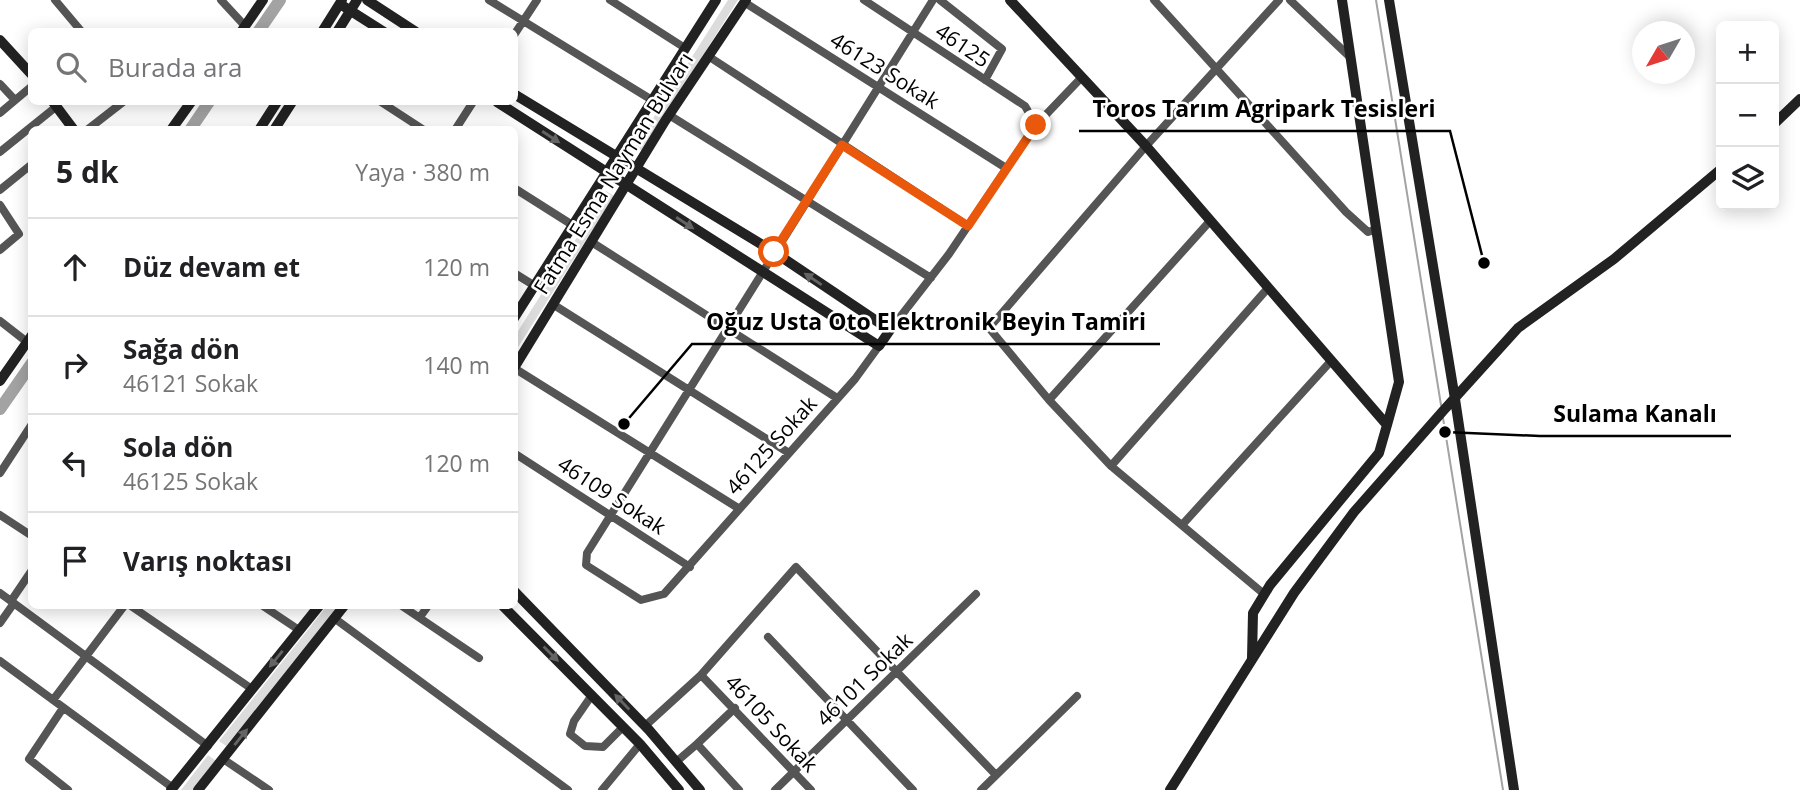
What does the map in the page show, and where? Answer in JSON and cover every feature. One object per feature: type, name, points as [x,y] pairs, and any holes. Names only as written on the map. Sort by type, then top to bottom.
[{"type":"street","points":[[55,0],[79,28]]},
{"type":"street","points":[[221,0],[242,28]]},
{"type":"street","points":[[244,28],[263,0]]},
{"type":"street","points":[[340,28],[357,0]]},
{"type":"street","points":[[367,0],[410,28]]},
{"type":"street","points":[[489,0],[652,100]]},
{"type":"street","points":[[518,29],[537,0]]},
{"type":"street","points":[[610,0],[685,48]]},
{"type":"street","name":"Fatma Esma Nayman Bulvarı","points":[[518,312],[716,0]]},
{"type":"street","points":[[610,515],[933,0]]},
{"type":"street","points":[[940,0],[1002,49],[985,80]]},
{"type":"street","points":[[1010,0],[1146,146],[1387,425]]},
{"type":"street","points":[[1154,0],[1346,212],[1368,232],[1377,229]]},
{"type":"street","points":[[1264,594],[1111,466],[1049,400],[989,328],[1146,146],[1279,0]]},
{"type":"street","points":[[1290,0],[1352,59]]},
{"type":"street","points":[[1252,658],[1253,613],[1264,594],[1379,453],[1399,382],[1342,0]]},
{"type":"street","points":[[1389,0],[1455,399],[1514,790]]},
{"type":"street","name":"Fatma Esma Nayman Bulvarı","points":[[518,362],[639,169],[669,115],[745,1]]},
{"type":"street","name":"46123 Sokak","points":[[745,1],[1006,168]]},
{"type":"street","name":"46125","points":[[868,1],[1025,106],[1036,125]]},
{"type":"street","points":[[325,28],[341,2],[378,28]]},
{"type":"street","points":[[0,40],[28,71]]},
{"type":"street","points":[[708,56],[968,226]]},
{"type":"street","points":[[501,105],[879,346],[968,226],[1036,125],[1082,77]]},
{"type":"street","points":[[0,83],[15,100]]},
{"type":"street","points":[[0,113],[28,89]]},
{"type":"street","points":[[518,96],[774,252],[890,330]]},
{"type":"street","points":[[1779,119],[1800,99]]},
{"type":"street","points":[[30,126],[54,105]]},
{"type":"street","points":[[56,105],[72,126]]},
{"type":"street","points":[[92,126],[119,105]]},
{"type":"street","points":[[174,126],[189,105]]},
{"type":"street","points":[[262,126],[275,105]]},
{"type":"street","points":[[279,126],[290,105]]},
{"type":"street","points":[[386,105],[418,126]]},
{"type":"street","points":[[458,126],[471,105]]},
{"type":"street","points":[[669,115],[808,199],[931,278]]},
{"type":"street","points":[[0,152],[28,128]]},
{"type":"street","points":[[0,190],[28,167]]},
{"type":"street","points":[[1170,790],[1294,593],[1354,512],[1441,413],[1518,328],[1614,259],[1716,173]]},
{"type":"street","points":[[518,191],[573,226]]},
{"type":"street","points":[[0,205],[19,234],[0,250]]},
{"type":"street","points":[[0,226],[9,218]]},
{"type":"street","points":[[1049,400],[1210,221]]},
{"type":"street","points":[[593,243],[837,398]]},
{"type":"street","points":[[518,275],[535,286]]},
{"type":"street","points":[[1111,466],[1268,288]]},
{"type":"street","points":[[554,305],[689,387],[789,453]]},
{"type":"street","points":[[0,321],[28,338]]},
{"type":"street","points":[[0,381],[28,340]]},
{"type":"street","name":"46125 Sokak","points":[[610,515],[587,553],[586,565],[641,600],[664,594],[837,398],[879,346]]},
{"type":"street","points":[[1182,525],[1331,361]]},
{"type":"street","points":[[518,370],[738,508]]},
{"type":"street","points":[[0,473],[28,431]]},
{"type":"street","points":[[23,439],[28,442]]},
{"type":"street","name":"46109 Sokak","points":[[518,456],[690,567]]},
{"type":"street","points":[[0,515],[28,533]]},
{"type":"street","points":[[701,675],[796,567],[995,774]]},
{"type":"street","points":[[0,623],[28,576]]},
{"type":"street","points":[[0,593],[87,655],[223,759],[269,790]]},
{"type":"street","name":"46101 Sokak","points":[[775,790],[976,594]]},
{"type":"street","points":[[518,595],[645,726],[700,790]]},
{"type":"street","points":[[53,700],[122,609]]},
{"type":"street","points":[[137,609],[252,689]]},
{"type":"street","points":[[268,609],[299,630]]},
{"type":"street","points":[[0,661],[172,789],[316,609]]},
{"type":"street","points":[[198,790],[342,609]]},
{"type":"street","points":[[407,609],[479,658]]},
{"type":"street","points":[[420,617],[426,609]]},
{"type":"street","points":[[506,609],[640,744],[679,790]]},
{"type":"street","points":[[334,618],[568,790]]},
{"type":"street","points":[[768,637],[913,790]]},
{"type":"street","name":"46105 Sokak","points":[[645,726],[701,675],[811,790]]},
{"type":"street","points":[[592,695],[574,721],[570,734],[585,746],[603,747],[623,727]]},
{"type":"street","points":[[981,790],[1077,696]]},
{"type":"street","points":[[62,708],[29,759],[68,790]]},
{"type":"street","points":[[676,762],[735,708]]},
{"type":"street","points":[[602,790],[640,744]]},
{"type":"street","points":[[696,744],[738,790]]},
{"type":"shaded area","points":[[728,0],[738,0],[642,151],[635,147]]},
{"type":"shaded area","points":[[606,191],[614,196],[518,347],[518,331]]},
{"type":"shaded area","points":[[325,609],[338,609],[226,746],[219,741]]},
{"type":"shaded area","points":[[208,755],[216,761],[193,790],[181,790]]},
{"type":"waterway","points":[[261,28],[280,0]]},
{"type":"waterway","points":[[1376,0],[1441,405]]},
{"type":"waterway","points":[[193,126],[207,105]]},
{"type":"waterway","points":[[0,409],[28,369]]},
{"type":"waterway","points":[[1443,418],[1503,790]]},
{"type":"place","name":"Toros Tarım Agripark Tesisleri","points":[[1484,263]]},
{"type":"place","name":"Oğuz Usta Oto Elektronik Beyin Tamiri","points":[[624,424]]},
{"type":"place","name":"Sulama Kanalı","points":[[1445,432]]},
{"type":"route","points":[[774,252],[842,145],[968,226],[1036,125]]}]
